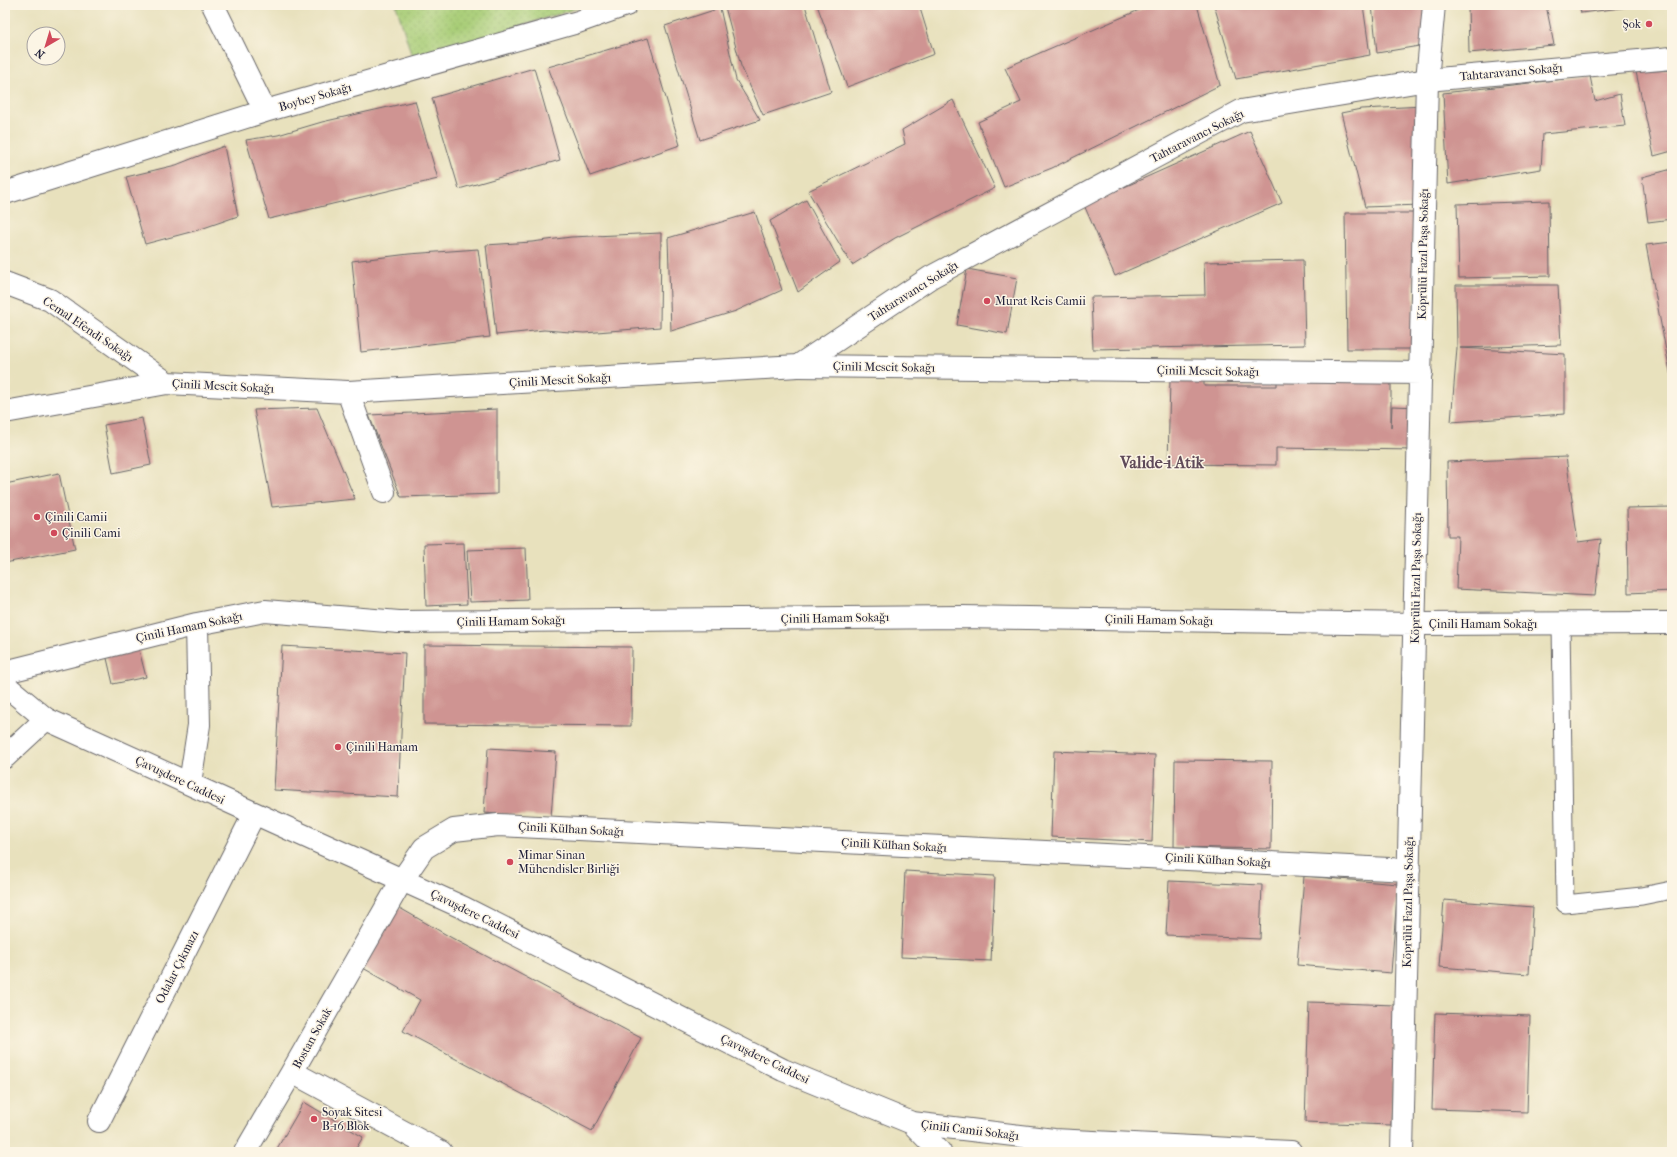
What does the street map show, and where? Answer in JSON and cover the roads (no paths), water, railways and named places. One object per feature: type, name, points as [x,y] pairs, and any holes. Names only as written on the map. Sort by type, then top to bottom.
[{"type":"street","points":[[213,5],[265,111]]},
{"type":"street","name":"Boybey Sokağı","points":[[5,194],[265,111],[578,22],[626,5]]},
{"type":"street","name":"Köprülü Fazıl Paşa Sokağı","points":[[1402,1152],[1428,80],[1434,5]]},
{"type":"street","name":"Tahtaravancı Sokağı","points":[[798,366],[931,277],[1241,111],[1428,80],[1672,58]]},
{"type":"street","name":"Cemal Efendi Sokağı","points":[[5,283],[50,300],[168,383]]},
{"type":"street","name":"Çinili Mescit Sokağı","points":[[5,412],[168,383],[348,392],[798,366],[1420,373]]},
{"type":"street","points":[[348,392],[384,492]]},
{"type":"street","name":"Çinili Hamam Sokağı","points":[[5,672],[197,624],[265,611],[399,622],[962,616],[1415,624],[1672,623]]},
{"type":"street","points":[[190,784],[199,725],[197,624]]},
{"type":"street","name":"Çavuşdere Caddesi","points":[[5,685],[46,719],[464,908],[783,1070],[912,1123],[940,1152]]},
{"type":"street","points":[[5,757],[46,719]]},
{"type":"street","name":"Odalar Çıkmazı","points":[[99,1121],[254,814]]},
{"type":"street","name":"Çinili Külhan Sokağı","points":[[402,880],[424,848],[454,830],[498,825],[1409,870]]},
{"type":"street","name":"Bostan Sokak","points":[[402,880],[292,1072],[441,1152]]},
{"type":"street","points":[[245,1152],[292,1072]]},
{"type":"street","name":"Çinili Camii Sokağı","points":[[912,1123],[1054,1140],[1291,1152]]},
{"type":"lane","points":[[1561,623],[1565,904],[1642,896],[1672,890]]},
{"type":"place","name":"Şok","points":[[1649,24]]},
{"type":"place","name":"Murat Reis Camii","points":[[987,301]]},
{"type":"place","name":"Çinili Camii","points":[[37,517]]},
{"type":"place","name":"Çinili Cami","points":[[54,533]]},
{"type":"place","name":"Çinili Hamam","points":[[338,747]]},
{"type":"place","name":"Mimar Sinan Mühendisler Birliği","points":[[510,862]]},
{"type":"place","name":"Soyak Sitesi B-16 Blok","points":[[314,1119]]},
{"type":"district","name":"Valide-i Atik","points":[[1162,462]]}]
